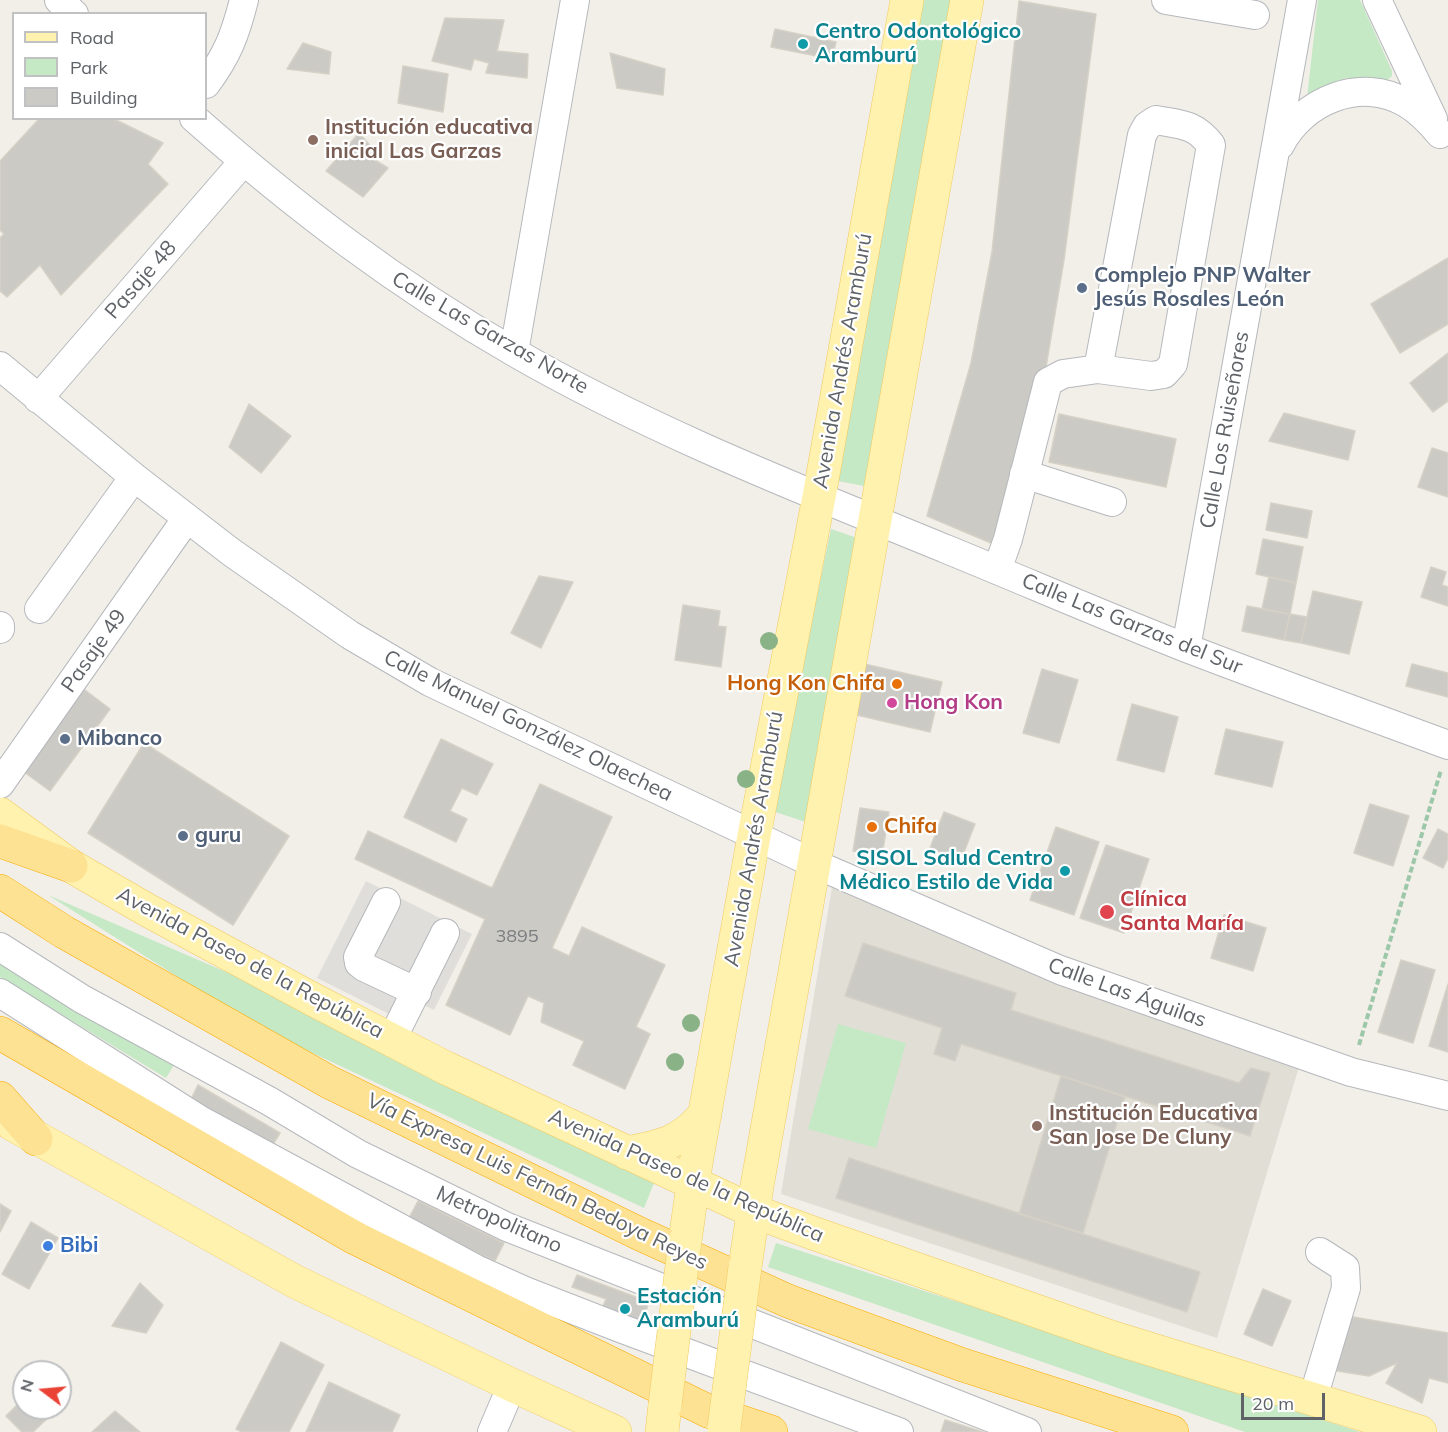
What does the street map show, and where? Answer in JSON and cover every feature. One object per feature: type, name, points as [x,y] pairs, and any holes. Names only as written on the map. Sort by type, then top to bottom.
[{"type":"highway","points":[[0,841],[71,866]]},
{"type":"highway","name":"Vía Expresa Luis Fernán Bedoya Reyes","points":[[0,891],[64,932],[329,1082],[640,1234],[799,1305],[963,1365],[1172,1432]]},
{"type":"highway","points":[[0,1033],[355,1238],[708,1411],[771,1432]]},
{"type":"highway","points":[[0,1098],[36,1139]]},
{"type":"main road","name":"Avenida Andrés Aramburú","points":[[663,1419],[692,1182],[754,837],[819,497],[906,0]]},
{"type":"main road","points":[[723,1430],[753,1210],[967,0]]},
{"type":"main road","name":"Avenida Paseo de la República","points":[[0,814],[71,866],[148,911],[314,1000],[446,1068],[753,1210],[1114,1338],[1420,1432]]},
{"type":"main road","points":[[627,1153],[673,1142],[687,1133],[705,1114]]},
{"type":"main road","points":[[0,1117],[296,1282],[608,1430]]},
{"type":"street","points":[[59,0],[72,12]]},
{"type":"street","points":[[207,83],[235,37],[244,0]]},
{"type":"street","points":[[514,352],[575,0]]},
{"type":"street","points":[[1166,0],[1255,15]]},
{"type":"street","name":"Calle Los Ruiseñores","points":[[1186,648],[1302,0]]},
{"type":"street","points":[[1377,0],[1444,141]]},
{"type":"street","points":[[1274,166],[1281,143],[1295,123],[1313,107],[1335,96],[1358,92],[1382,93],[1405,102],[1425,116],[1444,141]]},
{"type":"street","name":"Calle Las Garzas Norte","points":[[196,120],[243,162],[363,257],[408,288],[514,352],[676,435],[819,497]]},
{"type":"street","points":[[997,570],[1008,539],[1048,382],[1063,374],[1098,369],[1151,376],[1164,374],[1173,364],[1211,145],[1203,134],[1192,127],[1156,120],[1147,126],[1142,135],[1098,369]]},
{"type":"street","name":"Pasaje 48","points":[[38,399],[243,162]]},
{"type":"street","name":"Calle Manuel González Olaechea","points":[[0,366],[134,477],[231,552],[350,635],[430,682],[815,864]]},
{"type":"street","points":[[1024,474],[1112,502]]},
{"type":"street","points":[[39,609],[134,477]]},
{"type":"street","name":"Calle Las Garzas del Sur","points":[[819,497],[1445,756]]},
{"type":"street","name":"Pasaje 49","points":[[0,784],[187,518]]},
{"type":"street","name":"Calle Las Águilas","points":[[815,864],[1059,970],[1351,1071],[1448,1096]]},
{"type":"street","points":[[386,902],[358,957],[359,963],[417,992]]},
{"type":"street","points":[[392,1039],[445,933]]},
{"type":"street","name":"Metropolitano","points":[[0,947],[82,999],[269,1101],[358,1154],[507,1227],[1027,1432]]},
{"type":"street","points":[[0,993],[200,1120],[478,1270],[620,1328],[899,1432]]},
{"type":"street","points":[[1313,1398],[1346,1288],[1345,1268],[1320,1252]]},
{"type":"street","points":[[492,1432],[512,1385]]},
{"type":"path","points":[[1351,1071],[1445,756]]},
{"type":"shaded area","points":[[366,881],[472,934],[434,1010],[410,998],[399,1019],[317,978]]},
{"type":"shaded area","name":"Institución Educativa San Jose De Cluny","points":[[832,887],[1302,1057],[1217,1338],[781,1194]]},
{"type":"green space","points":[[918,0],[955,0],[869,487],[833,480]]},
{"type":"green space","points":[[1318,0],[1360,0],[1392,71],[1392,76],[1385,82],[1346,78],[1307,98]]},
{"type":"green space","points":[[831,529],[860,539],[806,822],[772,811]]},
{"type":"green space","points":[[48,895],[240,978],[654,1183],[644,1208],[259,1028]]},
{"type":"green space","points":[[0,962],[174,1065],[166,1078],[0,977]]},
{"type":"green space","points":[[838,1024],[906,1043],[876,1148],[808,1129]]},
{"type":"green space","points":[[776,1243],[1360,1432],[1245,1432],[768,1267]]},
{"type":"building","points":[[1019,1],[1096,14],[1064,260],[1044,379],[998,546],[927,516],[971,363],[992,252]]},
{"type":"building","points":[[445,18],[504,20],[497,51],[528,54],[527,78],[486,73],[489,63],[474,59],[471,70],[432,61]]},
{"type":"building","name":"Centro Odontológico Aramburú","points":[[775,29],[836,42],[832,59],[771,47]]},
{"type":"building","points":[[303,43],[331,52],[329,74],[287,69]]},
{"type":"building","points":[[610,53],[665,69],[663,95],[617,88]]},
{"type":"building","points":[[403,66],[448,74],[443,112],[398,103]]},
{"type":"building","points":[[38,120],[116,120],[163,143],[148,164],[168,184],[61,295],[40,265],[7,297],[0,291],[0,238],[4,234],[0,230],[0,161]]},
{"type":"building","points":[[359,133],[375,151],[370,157],[388,168],[363,197],[326,171]]},
{"type":"building","points":[[1448,258],[1448,324],[1400,353],[1371,304]]},
{"type":"building","points":[[1448,353],[1448,401],[1433,412],[1410,383]]},
{"type":"building","points":[[249,404],[291,436],[261,473],[229,447]]},
{"type":"building","points":[[1284,413],[1355,431],[1348,460],[1269,441]]},
{"type":"building","points":[[1059,414],[1176,439],[1166,487],[1049,462]]},
{"type":"building","points":[[1432,448],[1448,453],[1448,497],[1418,487]]},
{"type":"building","points":[[1271,503],[1312,511],[1307,538],[1266,530]]},
{"type":"building","points":[[1263,539],[1303,547],[1296,583],[1256,574]]},
{"type":"building","points":[[1431,567],[1446,572],[1442,585],[1448,587],[1448,606],[1421,597]]},
{"type":"building","points":[[539,576],[573,582],[541,648],[511,633]]},
{"type":"building","points":[[1269,577],[1296,583],[1290,614],[1262,609]]},
{"type":"building","points":[[1313,591],[1362,602],[1349,654],[1301,643]]},
{"type":"building","points":[[683,605],[720,611],[718,626],[726,627],[721,667],[675,660]]},
{"type":"building","points":[[1247,606],[1290,614],[1284,640],[1242,631]]},
{"type":"building","points":[[1290,614],[1307,617],[1301,643],[1284,640]]},
{"type":"building","name":"Hong Kon","points":[[856,662],[942,682],[930,732],[844,712]]},
{"type":"building","points":[[1412,664],[1448,673],[1448,697],[1406,686]]},
{"type":"building","points":[[1042,669],[1078,680],[1059,743],[1023,733]]},
{"type":"building","name":"Mibanco","points":[[81,687],[110,709],[50,791],[20,769]]},
{"type":"building","points":[[1132,704],[1178,717],[1164,772],[1117,760]]},
{"type":"building","points":[[1226,729],[1283,742],[1272,787],[1215,774]]},
{"type":"building","points":[[441,739],[493,764],[477,795],[462,788],[450,811],[467,819],[456,842],[404,817]]},
{"type":"building","points":[[144,743],[289,836],[233,925],[88,833]]},
{"type":"building","points":[[540,784],[612,817],[552,948],[569,956],[582,927],[665,965],[636,1027],[650,1034],[625,1089],[573,1065],[584,1041],[541,1022],[544,1003],[528,996],[510,1035],[446,1005],[485,919],[355,859],[368,831],[492,888]]},
{"type":"building","points":[[1370,804],[1409,816],[1393,866],[1354,853]]},
{"type":"building","name":"Chifa","points":[[860,808],[889,812],[882,856],[853,851]]},
{"type":"building","points":[[944,812],[975,824],[961,860],[930,848]]},
{"type":"building","name":"SISOL Salud Centro Médico Estilo de Vida","points":[[1056,827],[1099,842],[1074,915],[1030,900]]},
{"type":"building","points":[[1438,829],[1448,834],[1448,858],[1443,868],[1423,858]]},
{"type":"building","points":[[1106,845],[1149,859],[1124,933],[1080,918]]},
{"type":"building","points":[[1224,915],[1266,928],[1253,971],[1211,958]]},
{"type":"building","points":[[863,943],[1016,993],[1011,1010],[1239,1083],[1251,1068],[1270,1073],[1250,1136],[961,1044],[955,1061],[934,1054],[942,1028],[845,996]]},
{"type":"building","points":[[1401,960],[1435,970],[1413,1043],[1378,1032]]},
{"type":"building","points":[[1448,984],[1448,1052],[1429,1046]]},
{"type":"building","points":[[1061,1076],[1125,1097],[1083,1233],[1019,1214]]},
{"type":"building","points":[[198,1085],[280,1133],[272,1146],[191,1099]]},
{"type":"building","points":[[849,1158],[1200,1272],[1187,1312],[836,1198]]},
{"type":"building","points":[[418,1201],[504,1243],[495,1261],[408,1220]]},
{"type":"building","points":[[0,1204],[11,1211],[0,1232]]},
{"type":"building","points":[[31,1222],[58,1238],[29,1289],[2,1274]]},
{"type":"building","name":"Estación Aramburú","points":[[577,1275],[649,1302],[639,1331],[599,1316],[606,1299],[572,1287]]},
{"type":"building","points":[[140,1283],[163,1305],[146,1333],[112,1326]]},
{"type":"building","points":[[1263,1289],[1291,1301],[1272,1346],[1244,1334]]},
{"type":"building","points":[[1341,1315],[1448,1333],[1448,1383],[1429,1378],[1422,1403],[1386,1383],[1397,1363],[1369,1376],[1331,1370]]},
{"type":"building","points":[[281,1342],[324,1365],[289,1432],[242,1432],[236,1429]]},
{"type":"building","points":[[329,1382],[400,1415],[392,1432],[306,1432]]},
{"type":"building","points":[[12,1410],[12,1420],[46,1420],[33,1432],[22,1432],[6,1416]]},
{"type":"building","points":[[115,1411],[140,1432],[92,1432]]},
{"type":"building","points":[[945,1420],[983,1432],[941,1432]]},
{"type":"place","name":"Centro Odontológico Aramburú","points":[[803,44]]},
{"type":"place","name":"Institución educativa inicial Las Garzas","points":[[313,140]]},
{"type":"place","name":"Complejo PNP Walter Jesús Rosales León","points":[[1082,288]]},
{"type":"place","name":"Hong Kon Chifa","points":[[897,684]]},
{"type":"place","name":"Hong Kon","points":[[892,703]]},
{"type":"place","name":"Mibanco","points":[[65,739]]},
{"type":"place","name":"Chifa","points":[[872,827]]},
{"type":"place","name":"guru","points":[[183,836]]},
{"type":"place","name":"SISOL Salud Centro Médico Estilo de Vida","points":[[1065,871]]},
{"type":"place","name":"Clínica Santa María","points":[[1107,912]]},
{"type":"place","name":"Institución Educativa San Jose De Cluny","points":[[1037,1126]]},
{"type":"place","name":"Bibi","points":[[48,1246]]},
{"type":"place","name":"Estación Aramburú","points":[[625,1309]]}]
